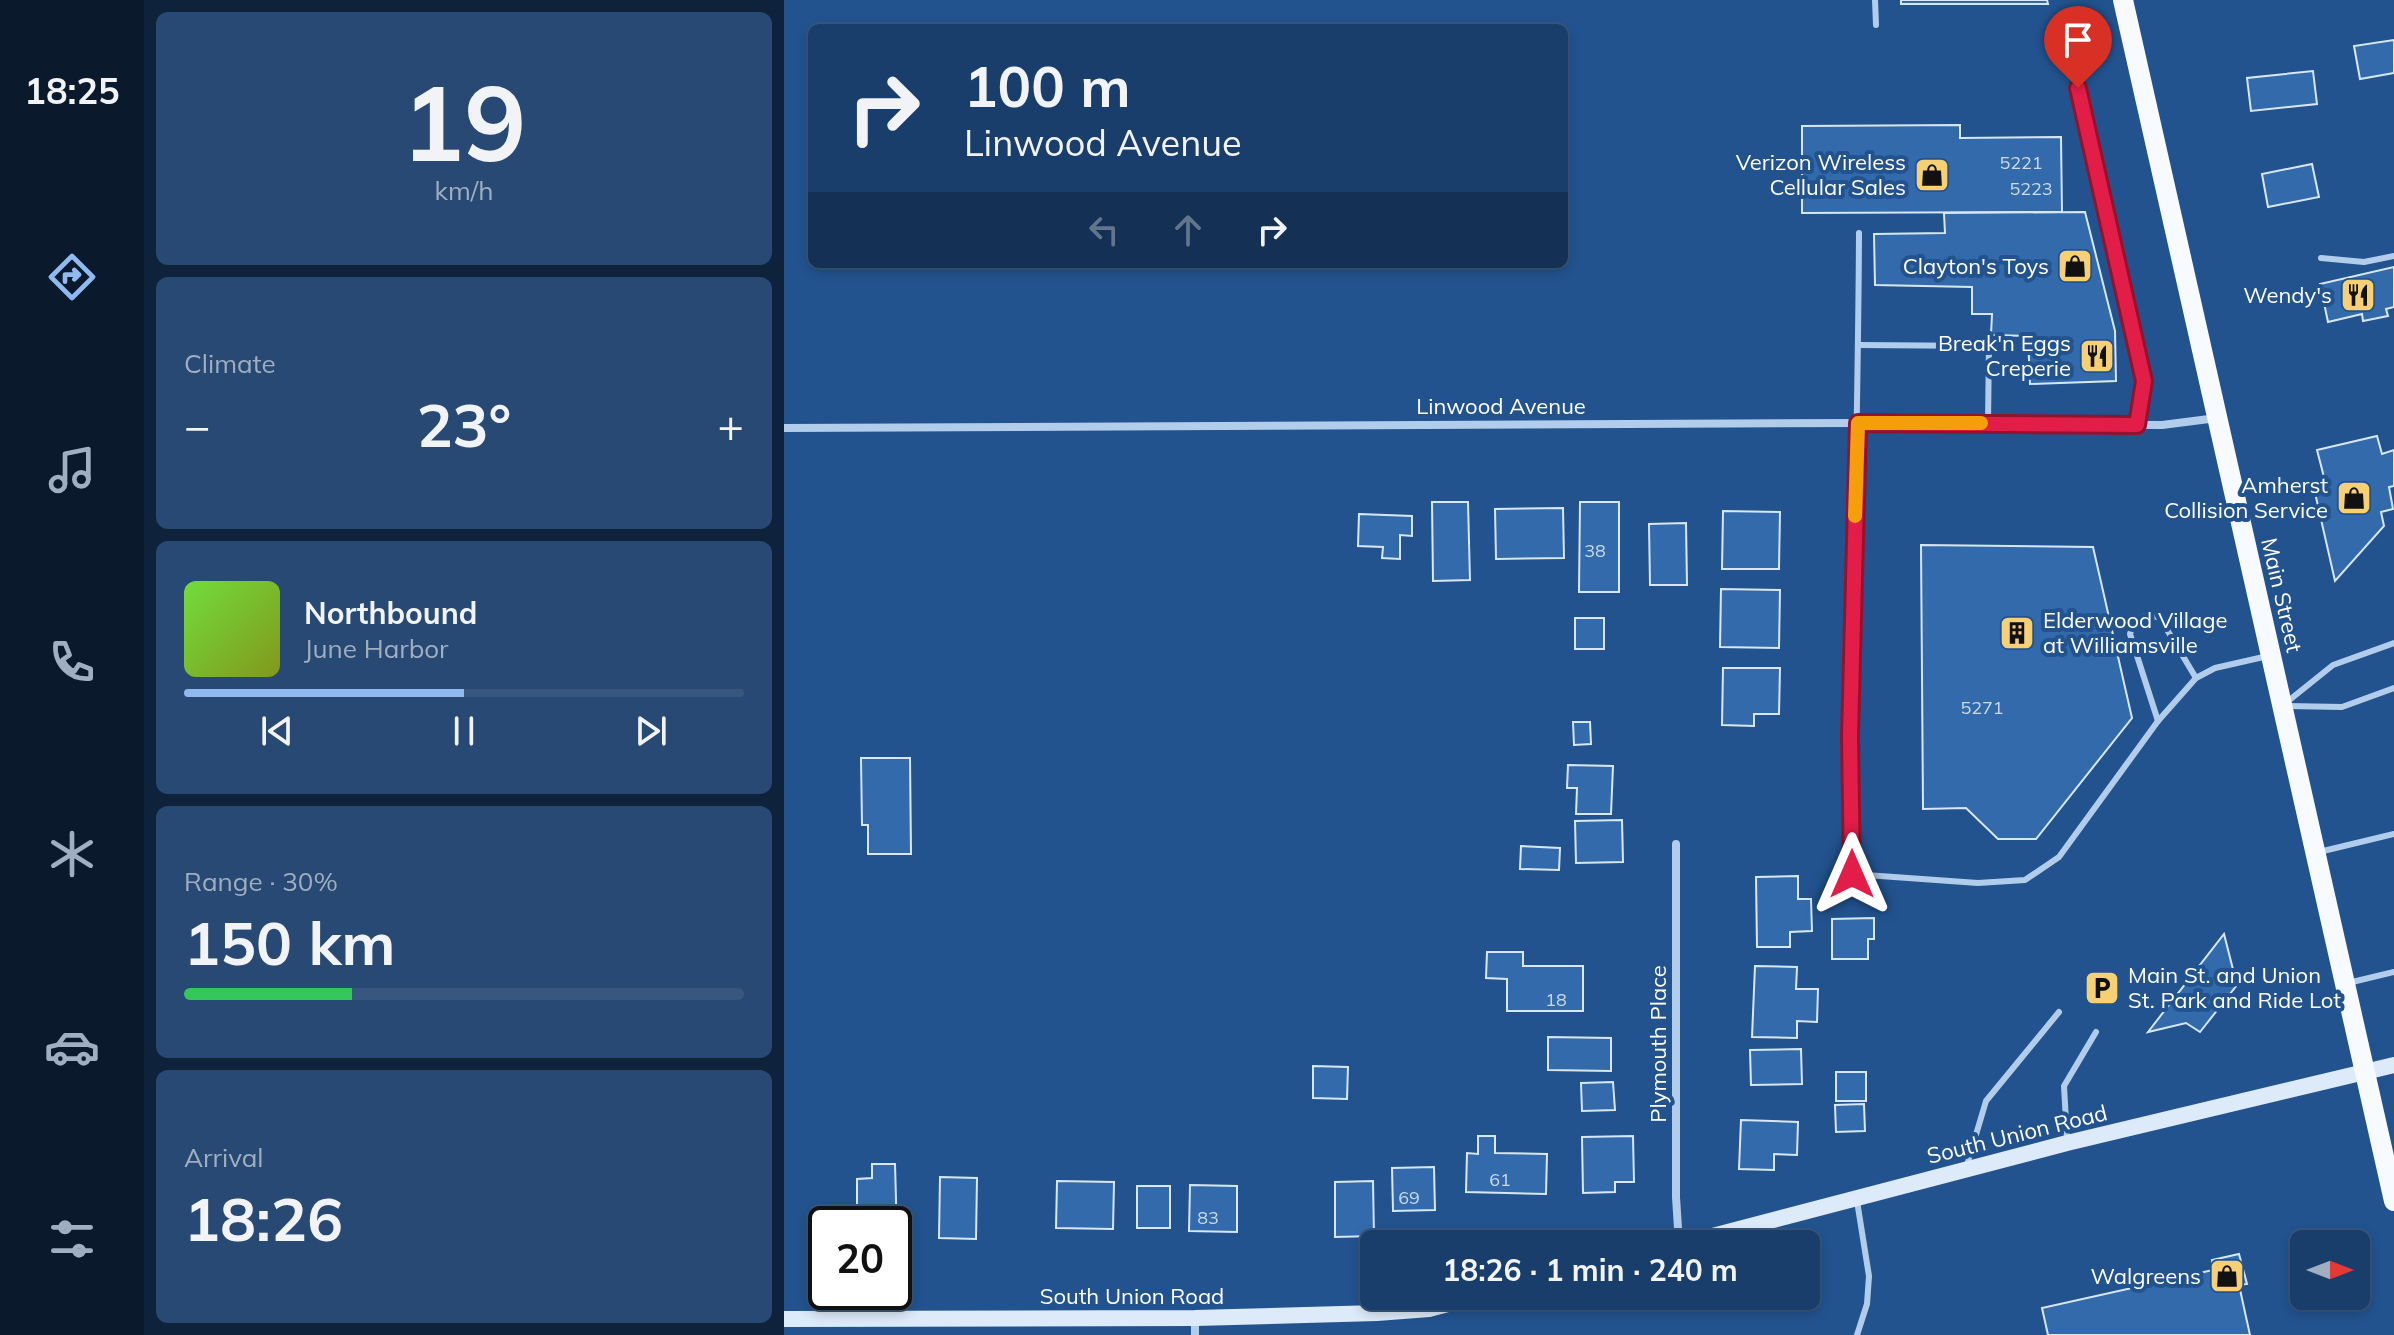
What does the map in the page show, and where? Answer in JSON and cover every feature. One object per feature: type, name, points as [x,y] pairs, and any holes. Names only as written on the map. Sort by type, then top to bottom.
[{"type":"main road","name":"Main Street","points":[[2123,0],[2394,1201]]},
{"type":"main road","name":"South Union Road","points":[[1734,1230],[2067,1143],[2394,1065]]},
{"type":"main road","name":"South Union Road","points":[[784,1319],[1195,1327],[1416,1310]]},
{"type":"street","name":"Linwood Avenue","points":[[784,428],[1858,423],[2162,425],[2217,417]]},
{"type":"street","name":"Plymouth Place","points":[[1676,844],[1676,1197],[1679,1230]]},
{"type":"lane","points":[[1875,0],[1876,25]]},
{"type":"lane","points":[[2078,88],[2144,381],[2137,425]]},
{"type":"lane","points":[[1859,233],[1858,423],[1850,721],[1852,874],[1978,883],[2025,880],[2059,857],[2158,721],[2196,678],[2215,668],[2271,655]]},
{"type":"lane","points":[[2321,258],[2364,262],[2394,256]]},
{"type":"lane","points":[[1858,345],[1989,346],[1988,423]]},
{"type":"lane","points":[[2158,721],[2130,634],[2132,625],[2140,617],[2150,614],[2160,618],[2196,678]]},
{"type":"lane","points":[[2282,706],[2333,665],[2394,643]]},
{"type":"lane","points":[[2282,706],[2342,707],[2394,688]]},
{"type":"lane","points":[[2315,853],[2394,834]]},
{"type":"lane","points":[[2345,984],[2394,972]]},
{"type":"lane","points":[[1966,1169],[1986,1101],[2059,1012]]},
{"type":"lane","points":[[2067,1143],[2064,1086],[2096,1032]]},
{"type":"lane","points":[[1856,1198],[1869,1276],[1867,1304],[1857,1335]]},
{"type":"building","points":[[1901,0],[2047,0],[2048,4],[1901,4]]},
{"type":"building","points":[[2394,40],[2394,73],[2360,79],[2354,46]]},
{"type":"building","points":[[2313,71],[2317,104],[2251,111],[2247,78]]},
{"type":"building","name":"Verizon Wireless Cellular Sales","points":[[1960,125],[1960,138],[2061,137],[2062,212],[1802,213],[1802,126]]},
{"type":"building","points":[[2312,164],[2319,197],[2268,207],[2262,174]]},
{"type":"building","points":[[2085,212],[2115,331],[2116,381],[2030,384],[2028,336],[1991,335],[1992,314],[1972,314],[1972,287],[1875,285],[1874,234],[1945,233],[1944,213]]},
{"type":"building","name":"Wendy's","points":[[2394,267],[2394,307],[2386,309],[2388,316],[2363,321],[2362,314],[2328,322],[2320,284]]},
{"type":"building","name":"Amherst Collision Service","points":[[2377,436],[2382,454],[2394,450],[2394,486],[2389,487],[2393,509],[2381,512],[2384,526],[2335,581],[2313,484],[2325,481],[2317,450]]},
{"type":"building","points":[[1432,502],[1468,502],[1470,580],[1433,581]]},
{"type":"building","points":[[1580,502],[1619,502],[1619,592],[1579,592]]},
{"type":"building","points":[[1563,508],[1564,558],[1496,559],[1495,509]]},
{"type":"building","points":[[1723,511],[1780,512],[1779,569],[1722,569]]},
{"type":"building","points":[[1359,514],[1412,516],[1412,536],[1400,535],[1400,559],[1382,558],[1383,547],[1358,546]]},
{"type":"building","points":[[1686,523],[1687,585],[1650,585],[1649,524]]},
{"type":"building","name":"Elderwood Village at Williamsville","points":[[1921,545],[2093,547],[2132,718],[2036,839],[1998,839],[1966,808],[1923,809]]},
{"type":"building","points":[[1721,589],[1780,590],[1779,648],[1720,647]]},
{"type":"building","points":[[1575,618],[1604,618],[1604,649],[1575,649]]},
{"type":"building","points":[[1723,668],[1780,668],[1779,714],[1754,714],[1754,726],[1722,725]]},
{"type":"building","points":[[1573,722],[1590,722],[1591,744],[1574,745]]},
{"type":"building","points":[[861,758],[910,758],[911,854],[868,854],[868,825],[862,825]]},
{"type":"building","points":[[1568,765],[1613,766],[1611,814],[1576,814],[1577,788],[1567,788]]},
{"type":"building","points":[[1622,820],[1623,862],[1576,863],[1575,821]]},
{"type":"building","points":[[1521,846],[1560,848],[1559,870],[1520,869]]},
{"type":"building","points":[[1798,876],[1798,899],[1811,899],[1812,931],[1790,932],[1790,947],[1757,947],[1756,877]]},
{"type":"building","points":[[1874,918],[1874,939],[1868,939],[1868,959],[1832,959],[1832,919]]},
{"type":"building","points":[[2224,934],[2237,985],[2200,1032],[2186,1023],[2148,1032]]},
{"type":"building","points":[[1487,952],[1523,952],[1523,966],[1583,966],[1583,1011],[1507,1011],[1507,979],[1486,978]]},
{"type":"building","points":[[1755,966],[1797,967],[1796,989],[1818,989],[1817,1022],[1797,1021],[1797,1038],[1752,1037]]},
{"type":"building","points":[[1548,1037],[1611,1038],[1611,1071],[1548,1070]]},
{"type":"building","points":[[1801,1049],[1802,1084],[1751,1085],[1750,1050]]},
{"type":"building","points":[[1313,1066],[1348,1067],[1347,1099],[1313,1098]]},
{"type":"building","points":[[1836,1072],[1866,1072],[1866,1101],[1836,1101]]},
{"type":"building","points":[[1613,1082],[1615,1110],[1582,1111],[1581,1083]]},
{"type":"building","points":[[1864,1104],[1865,1131],[1836,1132],[1835,1105]]},
{"type":"building","points":[[1741,1120],[1798,1122],[1797,1155],[1774,1154],[1774,1170],[1739,1169]]},
{"type":"building","points":[[1478,1136],[1495,1136],[1495,1153],[1547,1154],[1546,1194],[1466,1192],[1467,1153],[1478,1154]]},
{"type":"building","points":[[1633,1136],[1634,1182],[1615,1182],[1615,1192],[1583,1193],[1582,1137]]},
{"type":"building","points":[[872,1164],[895,1164],[896,1206],[857,1206],[857,1179],[872,1178]]},
{"type":"building","points":[[1434,1167],[1435,1210],[1393,1211],[1392,1168]]},
{"type":"building","points":[[940,1177],[977,1178],[976,1239],[939,1238]]},
{"type":"building","points":[[1057,1181],[1114,1182],[1113,1229],[1056,1228]]},
{"type":"building","points":[[1373,1181],[1374,1230],[1360,1230],[1360,1236],[1335,1237],[1335,1182]]},
{"type":"building","points":[[1190,1185],[1237,1186],[1237,1232],[1189,1231]]},
{"type":"building","points":[[1137,1186],[1170,1186],[1170,1228],[1137,1228]]},
{"type":"building","points":[[2239,1254],[2247,1284],[2239,1285],[2250,1335],[2048,1335],[2042,1308],[2213,1270],[2212,1260]]},
{"type":"slow traffic","points":[[1855,516],[1858,423],[1981,423]]},
{"type":"place","name":"Verizon Wireless Cellular Sales","points":[[1932,175]]},
{"type":"place","name":"Clayton's Toys","points":[[2075,266]]},
{"type":"place","name":"Wendy's","points":[[2358,295]]},
{"type":"place","name":"Break'n Eggs Creperie","points":[[2097,356]]},
{"type":"place","name":"Amherst Collision Service","points":[[2354,498]]},
{"type":"place","name":"Elderwood Village at Williamsville","points":[[2017,633]]},
{"type":"place","name":"Main St. and Union St. Park and Ride Lot","points":[[2102,988]]},
{"type":"place","name":"Walgreens","points":[[2227,1276]]},
{"type":"route","points":[[1852,874],[1850,736],[1858,423],[2137,425],[2144,381],[2078,88]]}]
